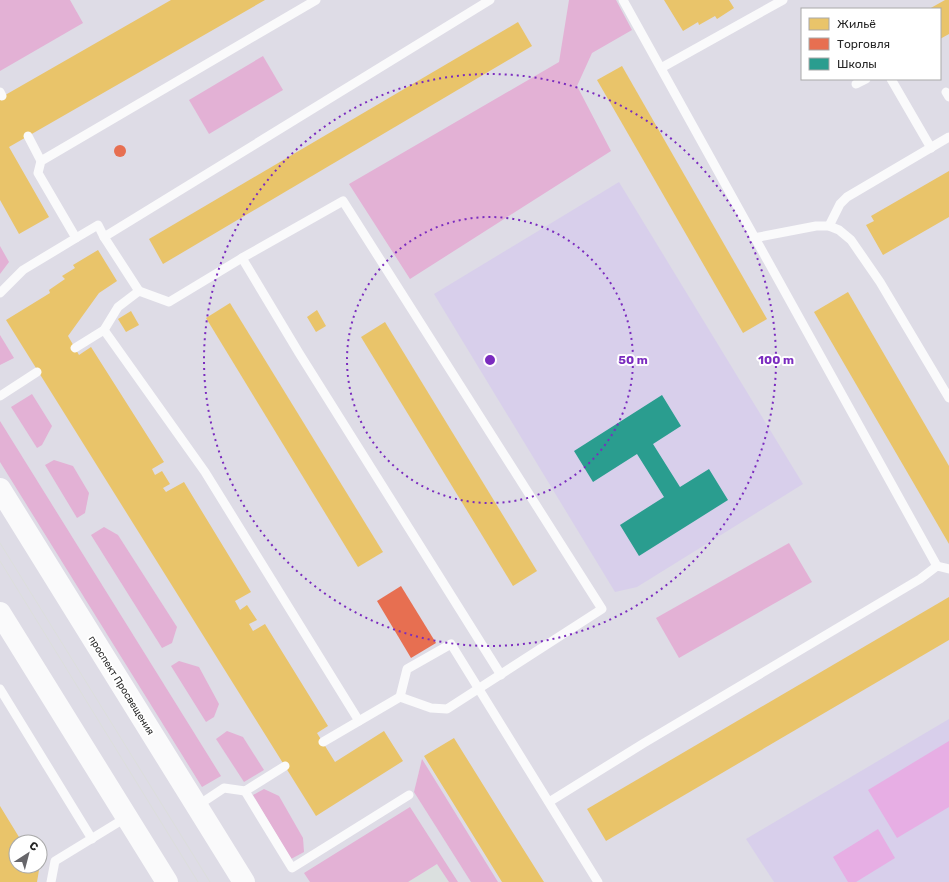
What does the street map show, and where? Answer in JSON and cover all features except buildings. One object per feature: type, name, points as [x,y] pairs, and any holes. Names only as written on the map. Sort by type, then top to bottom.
[{"type":"main road","name":"проспект Просвещения","points":[[0,489],[244,882]]},
{"type":"main road","points":[[0,613],[168,882]]},
{"type":"lane","points":[[41,161],[316,0]]},
{"type":"lane","points":[[104,236],[490,0]]},
{"type":"lane","points":[[623,0],[937,566],[949,569]]},
{"type":"lane","points":[[660,68],[782,0]]},
{"type":"lane","points":[[856,84],[864,80]]},
{"type":"lane","points":[[892,80],[931,148]]},
{"type":"lane","points":[[28,136],[41,161],[38,173],[76,238]]},
{"type":"lane","points":[[829,226],[840,204],[847,197],[949,137]]},
{"type":"lane","points":[[0,293],[23,270],[98,226],[139,291],[169,302],[242,258],[343,201],[602,609],[447,709],[431,708],[400,697]]},
{"type":"lane","points":[[754,238],[816,226],[829,226],[839,230],[851,240],[880,282],[949,398]]},
{"type":"lane","points":[[242,258],[299,353],[501,675]]},
{"type":"lane","points":[[75,348],[104,330],[118,307],[139,291]]},
{"type":"lane","points":[[104,330],[205,472],[359,721]]},
{"type":"lane","points":[[0,396],[37,372]]},
{"type":"lane","points":[[549,802],[644,743],[913,583],[937,566]]},
{"type":"lane","points":[[323,742],[400,697],[407,669],[451,644],[598,882]]},
{"type":"lane","points":[[0,689],[92,839]]},
{"type":"lane","points":[[197,806],[224,788],[245,791],[285,766]]},
{"type":"lane","points":[[245,791],[292,868],[409,795]]},
{"type":"lane","points":[[51,882],[55,861],[127,817]]},
{"type":"shaded area","points":[[0,0],[70,0],[83,23],[0,71]]},
{"type":"shaded area","points":[[569,0],[616,0],[632,30],[592,53],[577,86],[611,151],[410,279],[349,184],[559,62]]},
{"type":"shaded area","points":[[263,56],[283,90],[209,134],[189,100]]},
{"type":"shaded area","points":[[619,182],[803,484],[637,587],[615,592],[434,294]]},
{"type":"shaded area","points":[[0,246],[9,262],[0,274]]},
{"type":"shaded area","points":[[0,335],[14,358],[0,365]]},
{"type":"shaded area","points":[[32,394],[52,426],[42,445],[37,448],[11,407]]},
{"type":"shaded area","points":[[0,421],[221,776],[202,787],[0,462]]},
{"type":"shaded area","points":[[54,460],[73,466],[89,493],[85,513],[77,518],[45,465]]},
{"type":"shaded area","points":[[104,527],[118,535],[177,627],[172,643],[162,648],[91,535]]},
{"type":"shaded area","points":[[789,543],[812,582],[679,658],[656,618]]},
{"type":"shaded area","points":[[179,661],[199,667],[219,704],[214,717],[206,722],[171,666]]},
{"type":"shaded area","points":[[949,719],[949,882],[774,882],[746,839]]},
{"type":"shaded area","points":[[227,731],[243,737],[264,770],[244,782],[216,739]]},
{"type":"shaded area","points":[[949,741],[949,807],[897,838],[868,790]]},
{"type":"shaded area","points":[[422,759],[498,882],[471,882],[414,792]]},
{"type":"shaded area","points":[[264,789],[279,796],[303,838],[304,852],[291,859],[253,795]]},
{"type":"shaded area","points":[[410,807],[458,882],[449,882],[437,864],[408,882],[310,882],[304,873]]},
{"type":"shaded area","points":[[878,829],[895,858],[856,882],[848,882],[833,857]]},
{"type":"shaded area","points":[[437,864],[449,882],[408,882]]},
{"type":"tram line","points":[[0,543],[210,882]]},
{"type":"tram line","points":[[0,561],[198,882]]}]
